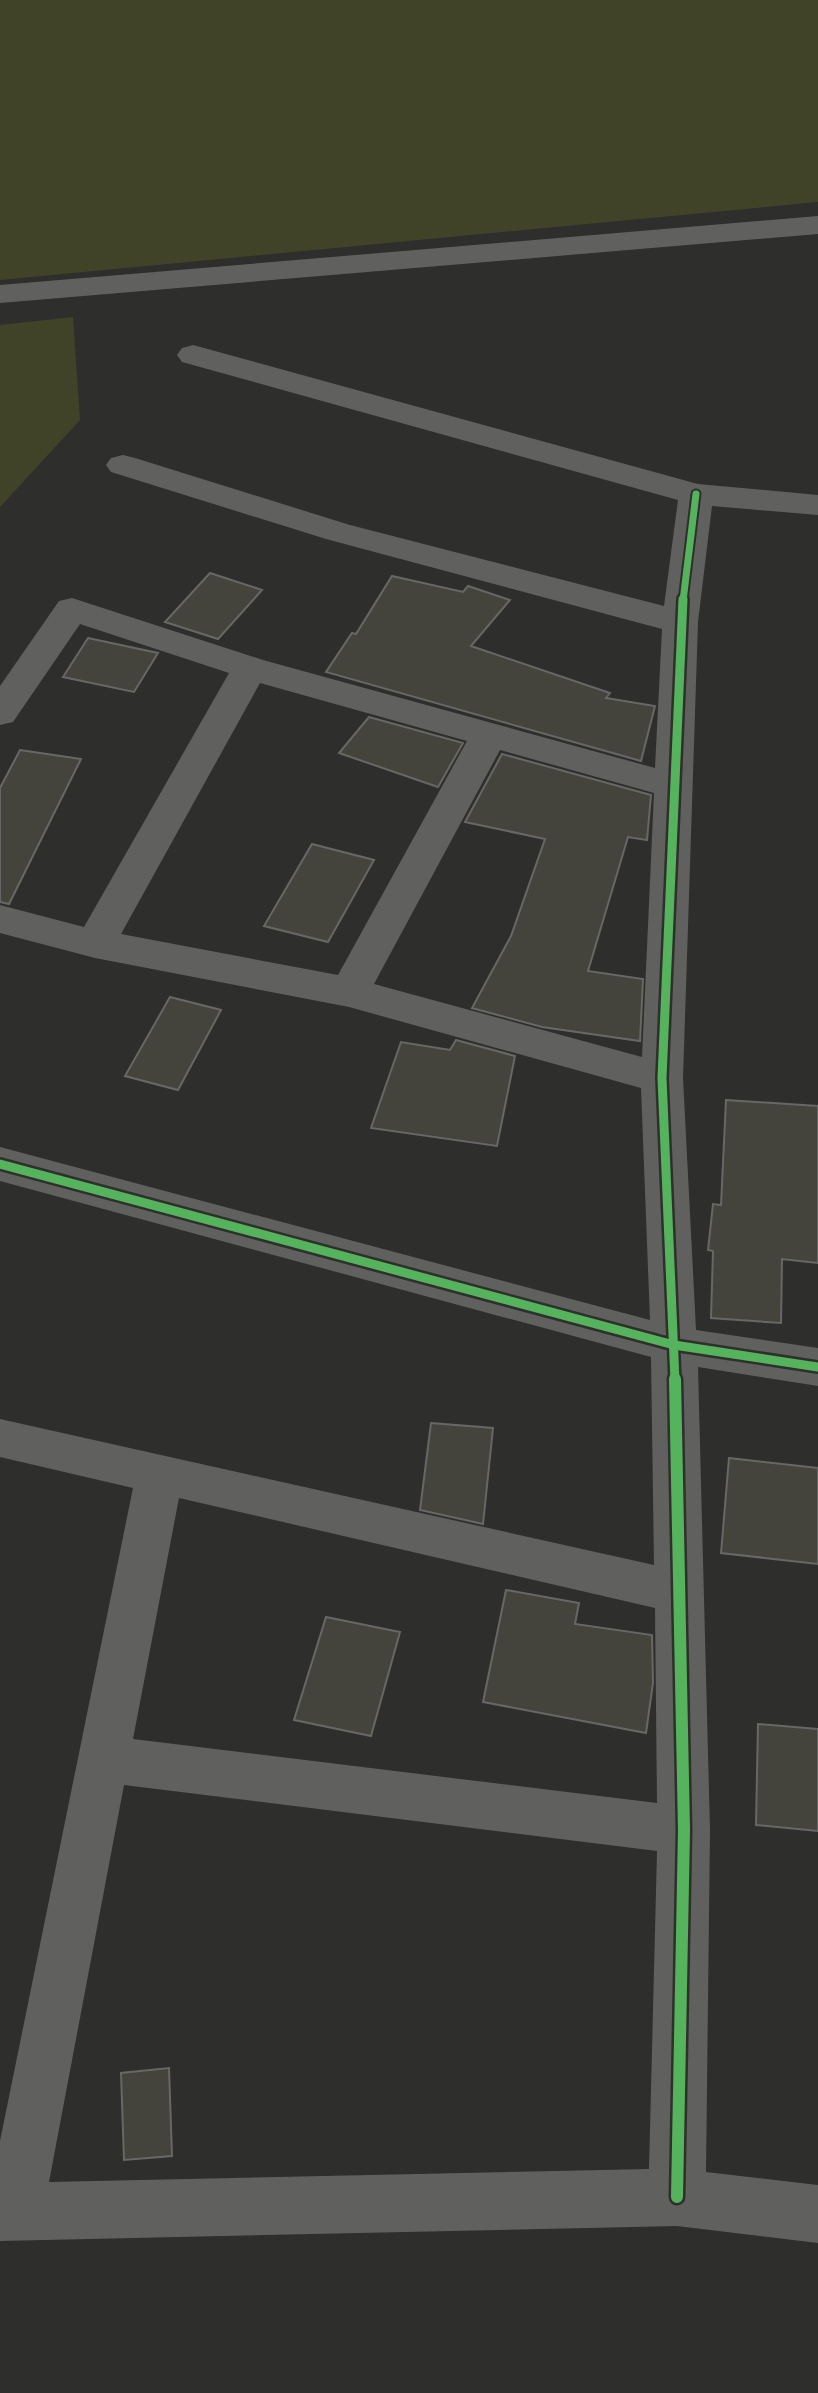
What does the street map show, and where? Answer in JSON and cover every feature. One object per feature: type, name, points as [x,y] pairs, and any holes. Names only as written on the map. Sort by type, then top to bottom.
[{"type":"street","points":[[0,294],[726,230],[818,225]]},
{"type":"street","points":[[193,355],[696,494],[818,505]]},
{"type":"street","points":[[123,465],[338,532],[680,622]]},
{"type":"street","points":[[677,2197],[684,1830],[674,1345],[662,1078],[680,622],[696,494]]},
{"type":"street","points":[[0,713],[72,609],[250,668],[675,786]]},
{"type":"street","points":[[95,944],[250,668]]},
{"type":"street","points":[[349,992],[489,735]]},
{"type":"street","points":[[0,919],[95,944],[349,992],[662,1078]]},
{"type":"street","points":[[0,1164],[674,1345],[818,1367]]},
{"type":"street","points":[[0,1438],[679,1592]]},
{"type":"street","points":[[159,1476],[105,1759],[8,2211],[677,2197],[818,2214]]},
{"type":"street","points":[[105,1759],[684,1830]]},
{"type":"green space","points":[[0,0],[818,0],[818,202],[0,280]]},
{"type":"green space","points":[[73,317],[80,420],[0,507],[0,325]]},
{"type":"building","points":[[210,573],[262,590],[218,639],[165,622]]},
{"type":"building","points":[[392,576],[463,592],[468,586],[510,600],[471,646],[610,693],[606,698],[655,706],[641,761],[326,672],[352,633],[356,634]]},
{"type":"building","points":[[88,638],[158,653],[134,692],[63,677]]},
{"type":"building","points":[[369,717],[463,743],[438,787],[339,753]]},
{"type":"building","points":[[20,750],[81,759],[9,904],[0,902],[0,788]]},
{"type":"building","points":[[502,754],[651,795],[647,840],[628,837],[588,971],[643,979],[640,1041],[542,1027],[472,1008],[511,936],[545,839],[465,822]]},
{"type":"building","points":[[312,844],[374,860],[328,942],[264,926]]},
{"type":"building","points":[[170,997],[221,1010],[178,1090],[125,1076]]},
{"type":"building","points":[[456,1040],[515,1056],[497,1146],[371,1128],[401,1042],[450,1050]]},
{"type":"building","points":[[726,1100],[818,1106],[818,1263],[782,1259],[781,1323],[711,1318],[713,1251],[708,1250],[713,1204],[721,1205]]},
{"type":"building","points":[[431,1423],[493,1428],[483,1524],[420,1510]]},
{"type":"building","points":[[729,1458],[818,1468],[818,1564],[721,1553]]},
{"type":"building","points":[[506,1590],[579,1603],[575,1624],[652,1635],[653,1683],[646,1733],[483,1702]]},
{"type":"building","points":[[326,1617],[400,1632],[371,1736],[294,1720]]},
{"type":"building","points":[[758,1724],[818,1729],[818,1831],[756,1825]]},
{"type":"building","points":[[169,2068],[172,2156],[124,2160],[121,2073]]},
{"type":"cycle path","points":[[677,2197],[684,1830],[674,1345],[662,1078],[680,622],[696,494]]},
{"type":"cycle path","points":[[0,1164],[674,1345],[818,1367]]}]
